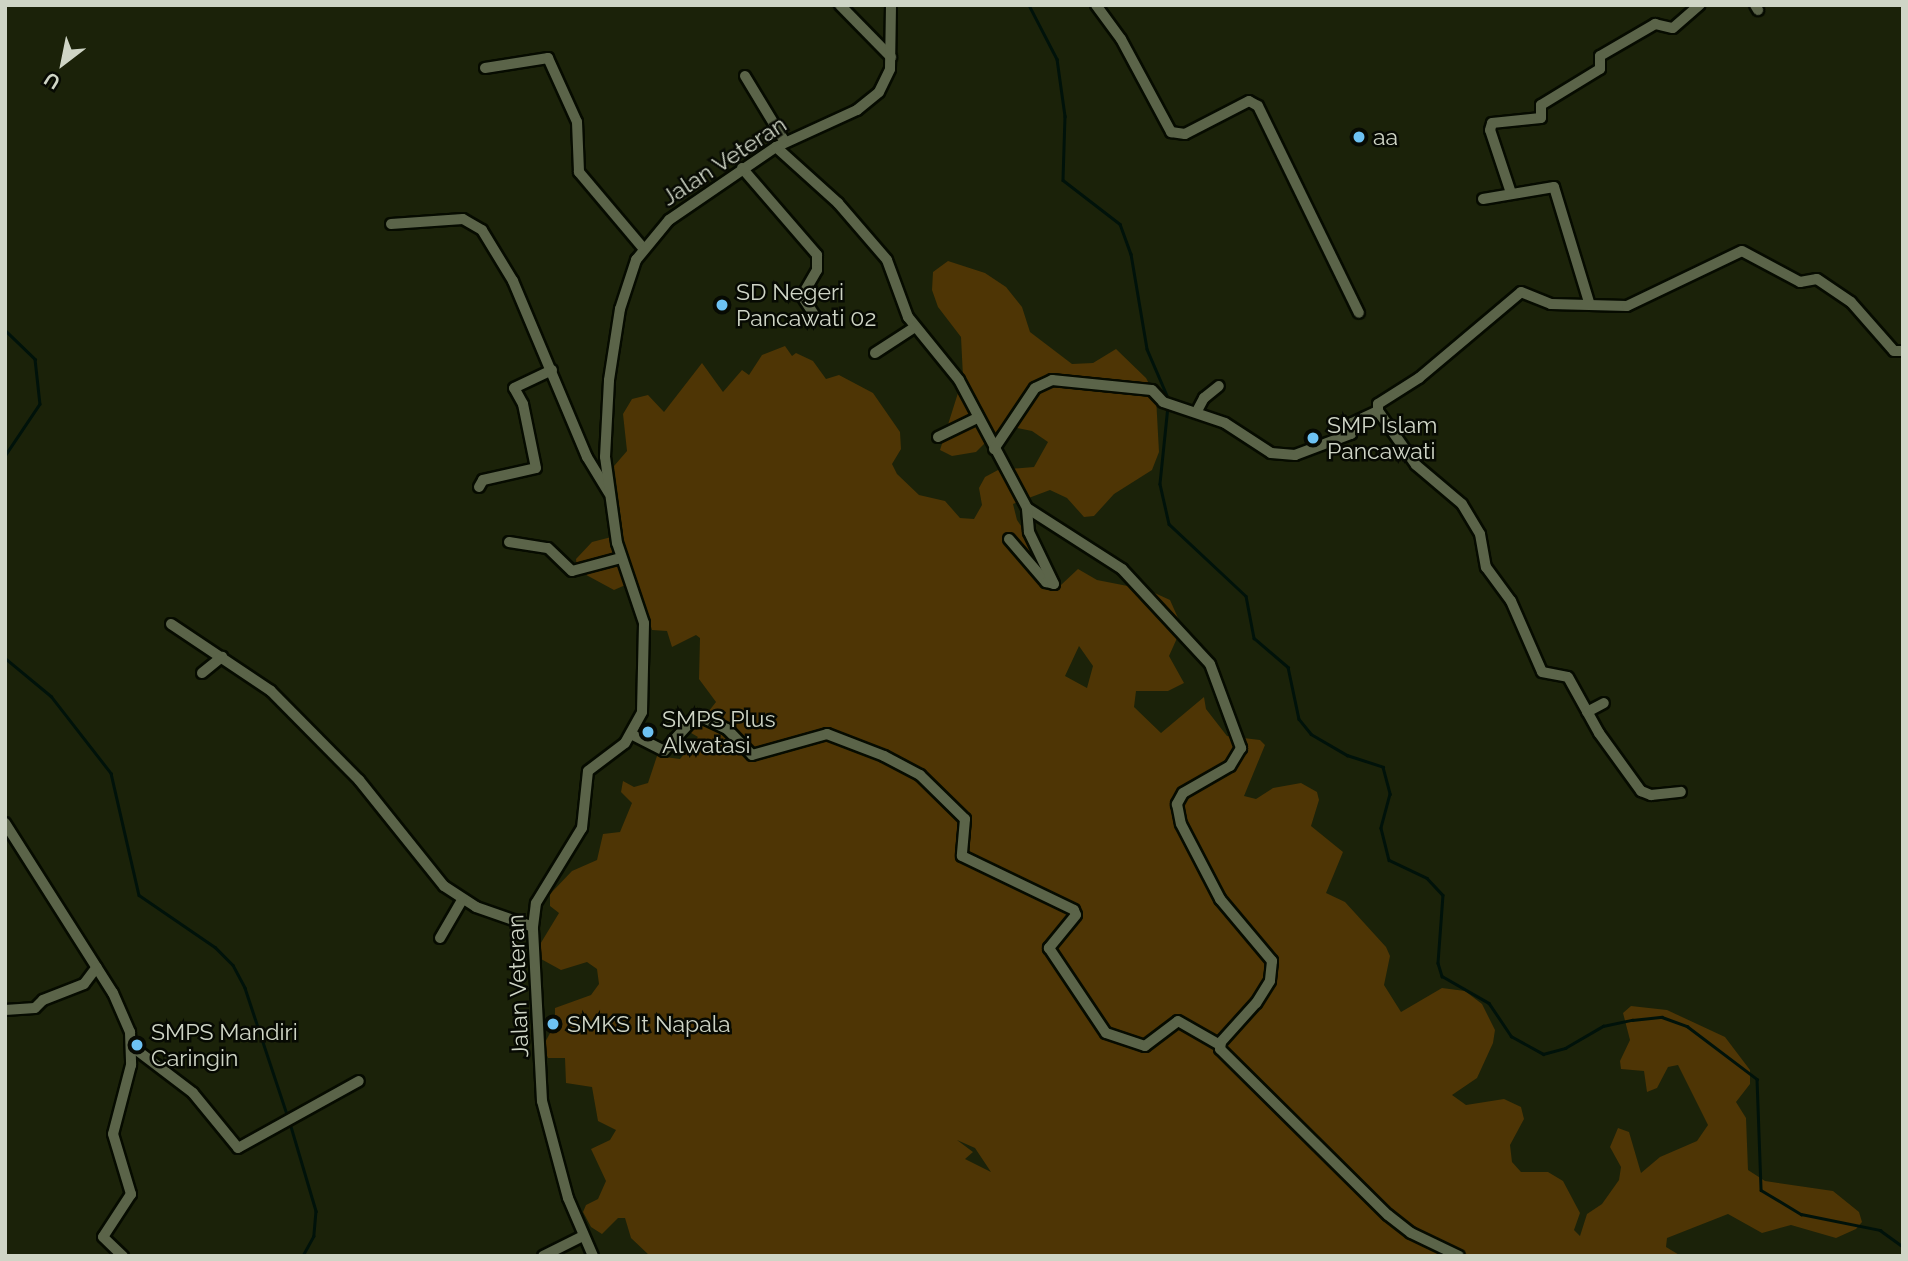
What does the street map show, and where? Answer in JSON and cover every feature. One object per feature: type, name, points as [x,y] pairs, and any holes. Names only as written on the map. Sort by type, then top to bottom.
[{"type":"street","points":[[839,5],[891,57]]},
{"type":"street","name":"Jalan Veteran","points":[[593,1256],[568,1198],[542,1101],[533,927],[536,903],[582,828],[584,778],[631,734],[642,712],[646,643],[644,623],[621,558],[605,457],[609,380],[620,309],[643,248],[669,220],[780,144],[869,102],[887,79],[891,57],[891,5]]},
{"type":"street","points":[[1096,5],[1121,39],[1171,132],[1185,134],[1249,102],[1258,106],[1359,313]]},
{"type":"street","points":[[1511,193],[1490,130],[1492,123],[1541,118],[1541,105],[1600,69],[1600,56],[1655,24],[1673,28],[1699,5]]},
{"type":"street","points":[[485,68],[548,58],[577,122],[579,172],[643,248]]},
{"type":"street","points":[[745,76],[780,144],[838,202],[887,260],[915,327],[959,380],[1027,508],[1029,532],[1054,584],[1046,582],[1009,539]]},
{"type":"street","points":[[742,168],[817,255],[817,270],[803,296],[814,316]]},
{"type":"street","points":[[1483,199],[1547,186],[1556,189],[1589,302]]},
{"type":"street","points":[[391,224],[453,219],[477,225],[513,281],[587,457],[610,495]]},
{"type":"street","points":[[1681,792],[1651,796],[1641,791],[1587,712],[1568,677],[1542,672],[1511,601],[1486,567],[1480,534],[1462,504],[1416,465],[1378,411],[1378,404],[1419,378],[1521,292],[1552,304],[1589,302],[1628,306],[1643,301],[1728,255],[1747,251],[1800,282],[1817,279],[1832,288],[1874,325],[1894,351],[1903,351]]},
{"type":"street","points":[[875,354],[915,327]]},
{"type":"street","points":[[479,487],[483,480],[536,468],[523,404],[514,388],[552,370]]},
{"type":"street","points":[[994,449],[1045,380],[1152,390],[1163,402],[1198,411],[1271,453],[1287,457],[1351,434],[1352,423],[1378,411]]},
{"type":"street","points":[[1198,411],[1204,398],[1219,386]]},
{"type":"street","points":[[938,437],[977,418]]},
{"type":"street","points":[[1027,508],[1122,569],[1201,652],[1237,729],[1241,748],[1230,766],[1183,793],[1177,804],[1181,824],[1220,899],[1272,961],[1270,981],[1256,1003],[1220,1045]]},
{"type":"street","points":[[509,542],[544,546],[572,570],[621,558]]},
{"type":"street","points":[[171,624],[271,691],[345,764],[433,874],[462,900],[499,918],[533,927]]},
{"type":"street","points":[[202,673],[222,657]]},
{"type":"street","points":[[1587,712],[1604,703]]},
{"type":"street","points":[[631,734],[664,751],[696,715],[727,729],[752,755],[827,734],[884,756],[920,775],[965,819],[962,856],[1074,910],[1076,915],[1049,948],[1106,1032],[1145,1046],[1178,1021],[1220,1045],[1223,1054],[1388,1215],[1411,1233],[1459,1256]]},
{"type":"street","points":[[5,823],[97,967],[122,1011],[134,1048],[113,1134],[131,1194],[103,1237],[123,1256]]},
{"type":"street","points":[[440,938],[462,900]]},
{"type":"street","points":[[5,1010],[35,1008],[43,1000],[84,984],[97,967]]},
{"type":"street","points":[[134,1048],[193,1093],[238,1148],[359,1082]]},
{"type":"street","points":[[543,1256],[583,1236]]},
{"type":"shaded area","points":[[948,261],[985,273],[1006,287],[1022,307],[1030,332],[1072,364],[1093,363],[1116,349],[1146,378],[1156,397],[1159,452],[1152,470],[1114,494],[1094,516],[1084,517],[1067,498],[1050,490],[1013,504],[1017,520],[1061,585],[1078,569],[1097,580],[1148,590],[1170,600],[1182,627],[1169,656],[1184,683],[1168,691],[1136,691],[1134,707],[1161,733],[1204,697],[1206,709],[1227,736],[1260,740],[1265,745],[1244,796],[1256,799],[1273,788],[1301,783],[1317,792],[1319,800],[1311,826],[1343,852],[1326,893],[1345,902],[1386,947],[1390,956],[1384,985],[1401,1012],[1442,988],[1465,991],[1482,1004],[1495,1030],[1493,1043],[1477,1078],[1452,1095],[1466,1105],[1504,1099],[1521,1107],[1524,1119],[1510,1145],[1512,1162],[1521,1172],[1548,1172],[1563,1181],[1580,1213],[1574,1230],[1580,1236],[1587,1214],[1602,1204],[1619,1180],[1621,1167],[1610,1147],[1618,1128],[1629,1132],[1641,1173],[1660,1157],[1697,1141],[1708,1125],[1678,1065],[1668,1067],[1657,1088],[1647,1092],[1644,1071],[1621,1069],[1620,1061],[1630,1040],[1623,1013],[1631,1006],[1667,1010],[1725,1037],[1750,1070],[1750,1084],[1736,1102],[1746,1118],[1748,1170],[1765,1181],[1833,1191],[1859,1212],[1862,1222],[1856,1229],[1836,1238],[1791,1225],[1762,1233],[1728,1214],[1667,1238],[1666,1247],[1681,1256],[650,1256],[631,1238],[625,1218],[618,1218],[602,1234],[591,1227],[583,1212],[586,1205],[598,1199],[606,1181],[591,1149],[610,1140],[616,1130],[598,1121],[592,1087],[566,1083],[565,1058],[548,1058],[543,1046],[555,1024],[555,1008],[591,995],[599,984],[597,969],[587,962],[561,970],[541,959],[539,946],[559,913],[550,906],[550,894],[572,871],[597,860],[603,834],[620,832],[632,803],[621,792],[623,781],[634,787],[648,783],[657,756],[680,759],[698,737],[686,730],[679,716],[705,716],[716,702],[699,679],[700,638],[696,635],[672,647],[667,631],[652,630],[637,580],[614,590],[577,570],[576,559],[592,542],[623,534],[614,466],[627,451],[623,414],[632,399],[648,395],[664,412],[702,363],[723,392],[742,370],[749,375],[762,355],[785,346],[792,356],[796,353],[813,361],[826,379],[839,375],[873,393],[900,432],[901,449],[892,464],[897,474],[919,495],[945,501],[960,518],[974,519],[982,505],[979,488],[985,477],[998,470],[1034,467],[1048,442],[1032,431],[1003,425],[976,452],[952,456],[940,450],[963,377],[961,337],[938,307],[932,290],[933,272]],"holes":[[[1079,646],[1093,666],[1087,688],[1065,676]],[[957,1140],[975,1148],[991,1172],[965,1159],[973,1152]]]},
{"type":"waterway","points":[[1029,5],[1057,59],[1065,116],[1063,180],[1120,224],[1131,254],[1147,349],[1169,400]]},
{"type":"waterway","points":[[5,330],[35,359],[40,404],[5,456]]},
{"type":"waterway","points":[[1168,406],[1160,484],[1169,524],[1246,596],[1254,638],[1288,667],[1299,719],[1311,734],[1347,755],[1383,767],[1390,794],[1381,828],[1389,860],[1427,878],[1443,895],[1438,963],[1442,976],[1489,1003],[1511,1036],[1543,1054],[1565,1048],[1603,1026],[1632,1020],[1662,1017],[1687,1026],[1757,1079],[1761,1190],[1801,1214],[1880,1230],[1903,1247]]},
{"type":"waterway","points":[[5,658],[51,696],[111,773],[139,895],[215,947],[233,965],[245,988],[288,1117]]},
{"type":"waterway","points":[[290,1123],[316,1211],[314,1236],[303,1256]]},
{"type":"place","name":"aa","points":[[1359,137]]},
{"type":"place","name":"SD Negeri Pancawati 02","points":[[722,305]]},
{"type":"place","name":"SMP Islam Pancawati","points":[[1313,438]]},
{"type":"place","name":"SMPS Plus Alwatasi","points":[[648,732]]},
{"type":"place","name":"SMKS It Napala","points":[[553,1024]]},
{"type":"place","name":"SMPS Mandiri Caringin","points":[[137,1045]]}]
